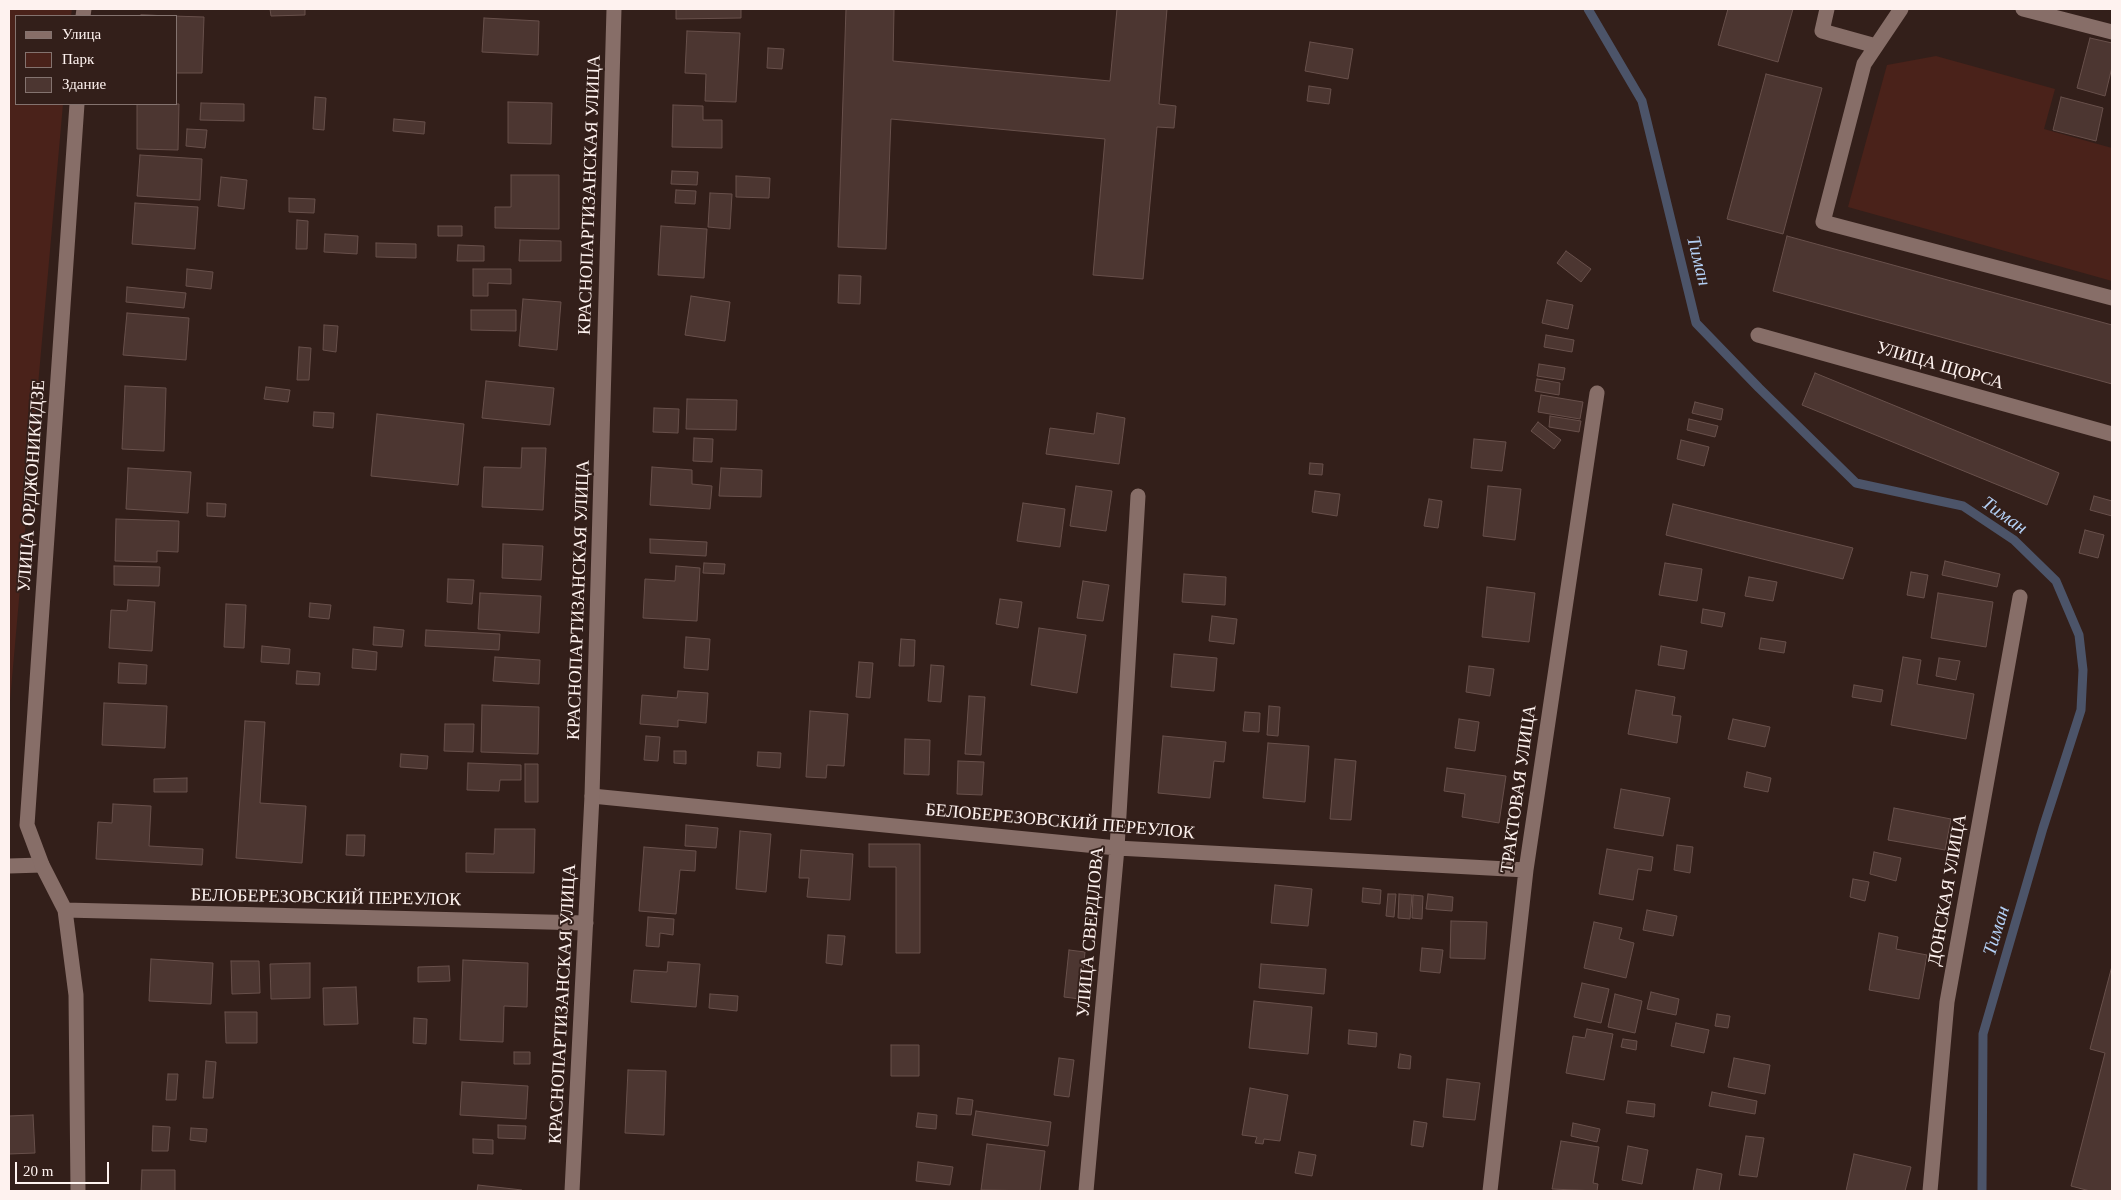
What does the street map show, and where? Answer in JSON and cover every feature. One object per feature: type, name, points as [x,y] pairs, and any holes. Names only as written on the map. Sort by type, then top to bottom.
[{"type":"street","name":"КРАСНОПАРТИЗАНСКАЯ УЛИЦА","points":[[572,1191],[592,796],[614,9]]},
{"type":"street","points":[[1828,9],[1822,31],[1876,46]]},
{"type":"street","points":[[1901,9],[1864,64],[1823,222],[2112,298]]},
{"type":"street","points":[[2023,9],[2058,13],[2112,32]]},
{"type":"street","name":"УЛИЦА ОРДЖОНИКИДЗЕ","points":[[77,105],[27,825],[42,866],[65,910],[76,995],[78,1191]]},
{"type":"street","name":"УЛИЦА ЩОРСА","points":[[1758,335],[2112,434]]},
{"type":"street","name":"ТРАКТОВАЯ УЛИЦА","points":[[1490,1191],[1526,870],[1596,393]]},
{"type":"street","name":"УЛИЦА СВЕРДЛОВА","points":[[1086,1191],[1118,848],[1138,496]]},
{"type":"street","name":"ДОНСКАЯ УЛИЦА","points":[[1930,1191],[1947,1002],[2020,597]]},
{"type":"street","name":"БЕЛОБЕРЕЗОВСКИЙ ПЕРЕУЛОК","points":[[592,796],[1118,848],[1526,870]]},
{"type":"street","points":[[9,866],[42,866]]},
{"type":"street","name":"БЕЛОБЕРЕЗОВСКИЙ ПЕРЕУЛОК","points":[[65,910],[586,923]]},
{"type":"green space","points":[[9,9],[72,9],[71,15],[15,15],[15,105],[63,105],[9,712]]},
{"type":"green space","points":[[1936,56],[2055,89],[2044,129],[2112,148],[2112,281],[1848,207],[1887,65]]},
{"type":"building","points":[[270,9],[305,9],[305,15],[271,16]]},
{"type":"building","points":[[676,9],[741,9],[741,18],[676,19]]},
{"type":"building","points":[[846,9],[894,9],[893,61],[1110,81],[1117,9],[1167,9],[1159,104],[1176,106],[1174,128],[1157,127],[1143,279],[1093,275],[1105,139],[891,119],[886,249],[838,247]]},
{"type":"building","points":[[1728,9],[1793,9],[1778,62],[1718,45]]},
{"type":"building","points":[[178,16],[204,17],[202,73],[178,73]]},
{"type":"building","points":[[484,18],[539,21],[538,55],[482,52]]},
{"type":"building","points":[[687,31],[740,33],[736,102],[705,101],[706,74],[685,73]]},
{"type":"building","points":[[2090,38],[2112,43],[2112,67],[2105,96],[2077,88]]},
{"type":"building","points":[[1310,42],[1353,49],[1348,79],[1305,71]]},
{"type":"building","points":[[768,48],[784,49],[782,69],[767,68]]},
{"type":"building","points":[[1766,74],[1822,88],[1783,234],[1727,219]]},
{"type":"building","points":[[1309,86],[1331,89],[1329,104],[1307,101]]},
{"type":"building","points":[[315,97],[326,98],[324,130],[313,129]]},
{"type":"building","points":[[2061,97],[2103,108],[2096,141],[2053,130]]},
{"type":"building","points":[[508,102],[552,103],[551,144],[508,143]]},
{"type":"building","points":[[201,103],[244,104],[244,121],[200,120]]},
{"type":"building","points":[[179,104],[178,150],[137,149],[137,105]]},
{"type":"building","points":[[673,105],[703,106],[703,120],[722,120],[722,148],[672,147]]},
{"type":"building","points":[[394,119],[425,122],[424,134],[393,131]]},
{"type":"building","points":[[187,129],[207,130],[205,148],[186,146]]},
{"type":"building","points":[[140,155],[202,159],[200,200],[137,196]]},
{"type":"building","points":[[672,171],[698,172],[697,185],[671,184]]},
{"type":"building","points":[[511,175],[559,175],[559,229],[495,228],[495,207],[511,207]]},
{"type":"building","points":[[736,176],[770,178],[769,198],[736,197]]},
{"type":"building","points":[[221,177],[247,180],[244,209],[218,206]]},
{"type":"building","points":[[676,190],[696,191],[695,204],[675,203]]},
{"type":"building","points":[[710,193],[732,194],[730,229],[708,227]]},
{"type":"building","points":[[289,198],[315,199],[314,213],[289,212]]},
{"type":"building","points":[[135,203],[198,207],[195,249],[132,244]]},
{"type":"building","points":[[297,220],[308,221],[307,249],[296,249]]},
{"type":"building","points":[[438,226],[462,226],[462,236],[438,236]]},
{"type":"building","points":[[661,226],[707,229],[704,278],[658,275]]},
{"type":"building","points":[[325,234],[358,236],[357,254],[324,252]]},
{"type":"building","points":[[1787,236],[2112,325],[2112,384],[1773,291]]},
{"type":"building","points":[[520,240],[561,241],[561,261],[519,261]]},
{"type":"building","points":[[376,243],[416,244],[416,258],[376,257]]},
{"type":"building","points":[[458,245],[484,246],[484,261],[457,261]]},
{"type":"building","points":[[1566,251],[1591,269],[1581,282],[1557,263]]},
{"type":"building","points":[[187,269],[213,272],[211,289],[186,286]]},
{"type":"building","points":[[473,269],[511,269],[511,284],[488,283],[488,296],[473,296]]},
{"type":"building","points":[[839,275],[861,276],[860,304],[838,303]]},
{"type":"building","points":[[127,287],[186,293],[184,308],[126,302]]},
{"type":"building","points":[[691,296],[730,302],[725,341],[685,335]]},
{"type":"building","points":[[523,299],[561,302],[557,350],[519,346]]},
{"type":"building","points":[[1547,300],[1573,305],[1568,329],[1542,323]]},
{"type":"building","points":[[471,310],[516,310],[516,331],[471,330]]},
{"type":"building","points":[[127,313],[189,318],[186,360],[123,355]]},
{"type":"building","points":[[324,325],[338,326],[336,352],[323,350]]},
{"type":"building","points":[[1546,335],[1574,340],[1572,352],[1544,347]]},
{"type":"building","points":[[299,347],[311,348],[309,380],[297,380]]},
{"type":"building","points":[[1539,364],[1565,368],[1563,380],[1537,376]]},
{"type":"building","points":[[1815,373],[2059,473],[2047,505],[1802,405]]},
{"type":"building","points":[[1537,379],[1560,383],[1559,395],[1535,391]]},
{"type":"building","points":[[486,381],[554,388],[550,425],[482,418]]},
{"type":"building","points":[[125,386],[166,388],[164,451],[122,449]]},
{"type":"building","points":[[266,387],[290,390],[288,402],[264,399]]},
{"type":"building","points":[[1541,395],[1583,402],[1580,419],[1538,412]]},
{"type":"building","points":[[687,399],[737,400],[736,430],[686,429]]},
{"type":"building","points":[[1695,402],[1723,409],[1721,420],[1692,413]]},
{"type":"building","points":[[654,408],[679,409],[678,433],[653,432]]},
{"type":"building","points":[[314,412],[334,413],[333,428],[313,426]]},
{"type":"building","points":[[1097,413],[1125,418],[1119,464],[1046,454],[1050,428],[1094,434]]},
{"type":"building","points":[[377,414],[464,424],[458,485],[371,476]]},
{"type":"building","points":[[1550,416],[1581,421],[1579,432],[1549,427]]},
{"type":"building","points":[[1689,419],[1718,426],[1715,437],[1687,430]]},
{"type":"building","points":[[1538,422],[1561,440],[1554,449],[1531,431]]},
{"type":"building","points":[[694,438],[713,439],[712,462],[693,461]]},
{"type":"building","points":[[1474,439],[1506,442],[1502,471],[1471,468]]},
{"type":"building","points":[[1681,440],[1709,447],[1704,466],[1677,459]]},
{"type":"building","points":[[522,448],[546,448],[543,510],[482,507],[484,467],[521,468]]},
{"type":"building","points":[[1310,463],[1323,464],[1322,475],[1309,474]]},
{"type":"building","points":[[652,467],[692,470],[692,484],[712,486],[710,509],[650,505]]},
{"type":"building","points":[[128,468],[191,472],[188,513],[126,509]]},
{"type":"building","points":[[721,468],[762,470],[761,497],[719,496]]},
{"type":"building","points":[[1076,486],[1112,491],[1106,531],[1070,526]]},
{"type":"building","points":[[1488,486],[1521,489],[1515,540],[1483,536]]},
{"type":"building","points":[[1315,491],[1340,494],[1337,516],[1312,512]]},
{"type":"building","points":[[2094,496],[2112,501],[2112,516],[2090,510]]},
{"type":"building","points":[[1429,499],[1442,501],[1438,528],[1424,526]]},
{"type":"building","points":[[207,503],[226,504],[225,517],[207,516]]},
{"type":"building","points":[[1023,503],[1065,509],[1060,547],[1017,541]]},
{"type":"building","points":[[1673,504],[1853,548],[1843,579],[1666,535]]},
{"type":"building","points":[[116,519],[179,521],[178,552],[157,551],[157,562],[115,561]]},
{"type":"building","points":[[2085,530],[2104,535],[2098,558],[2079,553]]},
{"type":"building","points":[[650,539],[707,542],[706,556],[650,553]]},
{"type":"building","points":[[503,544],[543,546],[541,580],[502,578]]},
{"type":"building","points":[[1945,561],[2000,574],[1997,587],[1942,575]]},
{"type":"building","points":[[704,563],[725,564],[724,574],[703,573]]},
{"type":"building","points":[[1665,563],[1702,569],[1697,601],[1659,595]]},
{"type":"building","points":[[114,566],[160,567],[159,586],[114,585]]},
{"type":"building","points":[[676,566],[700,568],[697,621],[643,618],[645,579],[675,581]]},
{"type":"building","points":[[1911,572],[1928,575],[1924,598],[1907,595]]},
{"type":"building","points":[[1184,574],[1226,577],[1225,605],[1182,602]]},
{"type":"building","points":[[1749,577],[1777,582],[1773,601],[1745,596]]},
{"type":"building","points":[[448,579],[474,580],[472,604],[447,602]]},
{"type":"building","points":[[1083,581],[1109,585],[1103,621],[1077,618]]},
{"type":"building","points":[[1487,587],[1535,593],[1529,642],[1482,637]]},
{"type":"building","points":[[480,593],[541,596],[539,633],[478,629]]},
{"type":"building","points":[[1938,593],[1993,602],[1986,647],[1931,638]]},
{"type":"building","points":[[1000,599],[1022,602],[1018,628],[996,624]]},
{"type":"building","points":[[128,600],[155,602],[152,651],[109,648],[111,610],[127,611]]},
{"type":"building","points":[[310,603],[331,605],[329,619],[309,617]]},
{"type":"building","points":[[226,604],[246,605],[244,648],[224,647]]},
{"type":"building","points":[[1703,609],[1725,613],[1722,627],[1701,623]]},
{"type":"building","points":[[1212,616],[1237,619],[1234,644],[1209,641]]},
{"type":"building","points":[[374,627],[404,630],[402,647],[373,645]]},
{"type":"building","points":[[1039,628],[1086,635],[1077,693],[1031,685]]},
{"type":"building","points":[[426,630],[500,634],[499,650],[425,646]]},
{"type":"building","points":[[686,637],[710,639],[708,670],[684,668]]},
{"type":"building","points":[[1761,638],[1786,642],[1784,653],[1759,649]]},
{"type":"building","points":[[901,639],[915,640],[914,666],[899,666]]},
{"type":"building","points":[[262,646],[290,649],[289,664],[261,662]]},
{"type":"building","points":[[1661,646],[1687,651],[1684,669],[1658,665]]},
{"type":"building","points":[[353,649],[377,652],[376,670],[352,668]]},
{"type":"building","points":[[1174,654],[1217,658],[1214,691],[1171,687]]},
{"type":"building","points":[[495,657],[540,660],[539,684],[493,681]]},
{"type":"building","points":[[1903,657],[1921,660],[1917,684],[1974,694],[1966,739],[1891,725]]},
{"type":"building","points":[[1939,658],[1960,661],[1956,680],[1936,676]]},
{"type":"building","points":[[859,662],[873,663],[870,698],[856,697]]},
{"type":"building","points":[[119,663],[147,665],[146,684],[118,683]]},
{"type":"building","points":[[931,665],[944,666],[941,702],[928,701]]},
{"type":"building","points":[[1469,666],[1494,669],[1490,696],[1466,692]]},
{"type":"building","points":[[297,671],[320,673],[319,685],[296,684]]},
{"type":"building","points":[[1854,685],[1883,690],[1881,702],[1852,697]]},
{"type":"building","points":[[1636,690],[1675,697],[1672,715],[1681,716],[1677,743],[1628,734]]},
{"type":"building","points":[[678,691],[708,693],[706,723],[678,720],[678,727],[640,724],[642,695],[677,698]]},
{"type":"building","points":[[969,696],[985,697],[981,755],[965,754]]},
{"type":"building","points":[[104,703],[167,706],[165,748],[102,745]]},
{"type":"building","points":[[482,705],[539,707],[538,754],[481,752]]},
{"type":"building","points":[[1269,706],[1280,707],[1278,736],[1267,735]]},
{"type":"building","points":[[810,711],[848,714],[844,766],[827,765],[826,778],[806,777]]},
{"type":"building","points":[[1245,712],[1260,713],[1259,732],[1243,731]]},
{"type":"building","points":[[1459,719],[1479,722],[1475,751],[1455,748]]},
{"type":"building","points":[[1733,719],[1770,727],[1765,747],[1728,739]]},
{"type":"building","points":[[245,721],[265,722],[260,803],[306,806],[302,863],[236,858]]},
{"type":"building","points":[[445,724],[474,724],[473,752],[444,751]]},
{"type":"building","points":[[646,736],[660,737],[658,761],[644,760]]},
{"type":"building","points":[[1163,736],[1226,742],[1224,762],[1214,761],[1210,798],[1158,793]]},
{"type":"building","points":[[905,739],[930,740],[929,775],[904,774]]},
{"type":"building","points":[[1268,743],[1309,746],[1305,802],[1263,798]]},
{"type":"building","points":[[674,751],[686,751],[686,764],[674,763]]},
{"type":"building","points":[[758,752],[781,753],[780,768],[757,766]]},
{"type":"building","points":[[401,754],[428,756],[427,769],[400,767]]},
{"type":"building","points":[[1335,759],[1356,761],[1351,820],[1330,819]]},
{"type":"building","points":[[958,761],[984,762],[982,795],[957,794]]},
{"type":"building","points":[[468,763],[521,765],[521,780],[500,780],[499,791],[467,790]]},
{"type":"building","points":[[525,764],[538,764],[538,802],[525,802]]},
{"type":"building","points":[[1447,768],[1506,776],[1499,823],[1462,817],[1465,794],[1444,791]]},
{"type":"building","points":[[1747,772],[1771,778],[1768,792],[1744,787]]},
{"type":"building","points":[[187,778],[187,792],[154,792],[154,779]]},
{"type":"building","points":[[1621,789],[1670,798],[1663,836],[1614,828]]},
{"type":"building","points":[[113,804],[151,806],[149,846],[203,849],[202,865],[96,859],[98,822],[112,823]]},
{"type":"building","points":[[1894,808],[1951,819],[1945,850],[1888,840]]},
{"type":"building","points":[[686,825],[718,828],[716,848],[685,846]]},
{"type":"building","points":[[495,829],[535,829],[534,873],[466,872],[466,853],[494,854]]},
{"type":"building","points":[[740,831],[771,834],[766,892],[736,889]]},
{"type":"building","points":[[347,835],[365,835],[364,856],[346,855]]},
{"type":"building","points":[[869,844],[920,844],[920,953],[896,953],[896,867],[869,867]]},
{"type":"building","points":[[1677,845],[1693,847],[1690,873],[1674,870]]},
{"type":"building","points":[[644,847],[696,851],[695,871],[680,870],[676,914],[639,911]]},
{"type":"building","points":[[1607,849],[1653,857],[1651,871],[1638,869],[1633,900],[1599,894]]},
{"type":"building","points":[[801,850],[853,854],[850,900],[807,897],[809,878],[799,878]]},
{"type":"building","points":[[1874,852],[1901,858],[1896,881],[1870,874]]},
{"type":"building","points":[[1853,879],[1869,882],[1865,901],[1850,897]]},
{"type":"building","points":[[1275,885],[1312,889],[1308,926],[1271,923]]},
{"type":"building","points":[[1363,888],[1381,890],[1380,904],[1362,902]]},
{"type":"building","points":[[1388,894],[1396,894],[1394,917],[1386,916]]},
{"type":"building","points":[[1399,894],[1412,895],[1410,919],[1398,918]]},
{"type":"building","points":[[1428,894],[1453,897],[1452,911],[1426,909]]},
{"type":"building","points":[[1413,895],[1423,896],[1422,919],[1412,918]]},
{"type":"building","points":[[1647,910],[1677,916],[1673,936],[1643,930]]},
{"type":"building","points":[[648,917],[674,919],[673,935],[660,933],[659,947],[646,946]]},
{"type":"building","points":[[1451,921],[1487,922],[1485,959],[1450,958]]},
{"type":"building","points":[[1594,922],[1622,928],[1619,939],[1634,943],[1626,978],[1584,968]]},
{"type":"building","points":[[1879,933],[1898,937],[1896,949],[1927,955],[1919,999],[1869,990]]},
{"type":"building","points":[[828,935],[845,936],[842,965],[826,963]]},
{"type":"building","points":[[1422,948],[1443,950],[1440,973],[1420,971]]},
{"type":"building","points":[[1069,950],[1085,952],[1080,999],[1064,997]]},
{"type":"building","points":[[151,959],[213,963],[211,1004],[149,1001]]},
{"type":"building","points":[[463,960],[528,963],[527,1007],[504,1006],[503,1042],[460,1040]]},
{"type":"building","points":[[231,961],[259,961],[260,993],[232,994]]},
{"type":"building","points":[[668,962],[700,964],[696,1007],[631,1002],[634,970],[667,972]]},
{"type":"building","points":[[310,963],[310,998],[271,999],[270,964]]},
{"type":"building","points":[[1261,964],[1326,969],[1324,994],[1259,988]]},
{"type":"building","points":[[449,966],[450,981],[418,982],[418,967]]},
{"type":"building","points":[[2112,966],[2112,1191],[2090,1191],[2071,1186],[2105,1053],[2090,1049]]},
{"type":"building","points":[[1582,983],[1609,989],[1601,1023],[1574,1017]]},
{"type":"building","points":[[356,987],[358,1024],[324,1025],[323,988]]},
{"type":"building","points":[[1651,992],[1679,999],[1676,1015],[1647,1009]]},
{"type":"building","points":[[710,994],[738,996],[737,1011],[709,1008]]},
{"type":"building","points":[[1615,994],[1642,1001],[1635,1033],[1608,1027]]},
{"type":"building","points":[[1254,1001],[1312,1007],[1308,1054],[1249,1048]]},
{"type":"building","points":[[225,1012],[257,1012],[257,1043],[226,1043]]},
{"type":"building","points":[[1717,1014],[1730,1016],[1728,1028],[1715,1026]]},
{"type":"building","points":[[414,1018],[427,1019],[426,1044],[413,1043]]},
{"type":"building","points":[[1676,1023],[1709,1030],[1704,1053],[1671,1046]]},
{"type":"building","points":[[1587,1029],[1613,1034],[1604,1080],[1566,1073],[1573,1036],[1585,1038]]},
{"type":"building","points":[[1349,1030],[1377,1033],[1376,1047],[1348,1044]]},
{"type":"building","points":[[1623,1039],[1637,1041],[1636,1050],[1621,1047]]},
{"type":"building","points":[[891,1045],[919,1045],[919,1076],[891,1076]]},
{"type":"building","points":[[514,1052],[530,1052],[530,1064],[514,1064]]},
{"type":"building","points":[[1400,1054],[1411,1056],[1410,1069],[1398,1068]]},
{"type":"building","points":[[1059,1058],[1074,1060],[1069,1097],[1054,1095]]},
{"type":"building","points":[[1734,1058],[1770,1065],[1765,1094],[1728,1087]]},
{"type":"building","points":[[206,1061],[216,1062],[213,1098],[203,1098]]},
{"type":"building","points":[[628,1070],[666,1071],[664,1135],[625,1133]]},
{"type":"building","points":[[168,1074],[178,1074],[176,1100],[166,1100]]},
{"type":"building","points":[[1447,1079],[1480,1083],[1475,1120],[1443,1117]]},
{"type":"building","points":[[462,1082],[528,1086],[526,1119],[460,1115]]},
{"type":"building","points":[[1250,1088],[1288,1095],[1280,1141],[1264,1139],[1263,1144],[1255,1143],[1257,1137],[1242,1135]]},
{"type":"building","points":[[1712,1092],[1757,1101],[1755,1114],[1709,1106]]},
{"type":"building","points":[[958,1098],[973,1100],[971,1115],[956,1114]]},
{"type":"building","points":[[1628,1101],[1655,1104],[1654,1117],[1626,1113]]},
{"type":"building","points":[[976,1111],[1051,1122],[1048,1146],[972,1135]]},
{"type":"building","points":[[918,1113],[937,1115],[936,1129],[916,1127]]},
{"type":"building","points":[[33,1115],[35,1153],[9,1154],[9,1116]]},
{"type":"building","points":[[1414,1121],[1427,1123],[1423,1147],[1411,1145]]},
{"type":"building","points":[[1573,1123],[1600,1129],[1597,1142],[1571,1136]]},
{"type":"building","points":[[498,1125],[526,1126],[525,1139],[498,1138]]},
{"type":"building","points":[[153,1126],[170,1127],[168,1151],[152,1151]]},
{"type":"building","points":[[191,1128],[207,1129],[206,1142],[190,1140]]},
{"type":"building","points":[[1746,1136],[1764,1138],[1757,1177],[1739,1175]]},
{"type":"building","points":[[473,1139],[493,1140],[493,1154],[473,1153]]},
{"type":"building","points":[[1561,1141],[1599,1147],[1593,1183],[1598,1184],[1597,1191],[1552,1189]]},
{"type":"building","points":[[987,1144],[1045,1151],[1040,1191],[981,1190]]},
{"type":"building","points":[[1628,1146],[1648,1150],[1642,1184],[1622,1180]]},
{"type":"building","points":[[1299,1152],[1316,1155],[1312,1176],[1295,1173]]},
{"type":"building","points":[[1854,1154],[1911,1167],[1905,1191],[1846,1191]]},
{"type":"building","points":[[918,1162],[953,1167],[950,1185],[916,1181]]},
{"type":"building","points":[[1697,1169],[1722,1174],[1719,1191],[1693,1191]]},
{"type":"building","points":[[142,1170],[175,1170],[175,1191],[141,1191]]},
{"type":"building","points":[[478,1185],[522,1190],[522,1191],[477,1191]]},
{"type":"waterway","name":"Тиман","points":[[1588,9],[1642,101],[1696,323],[1856,483],[1963,506],[2014,540],[2056,581],[2079,635],[2083,670],[2081,710],[2043,828],[1983,1034],[1982,1191]]}]
